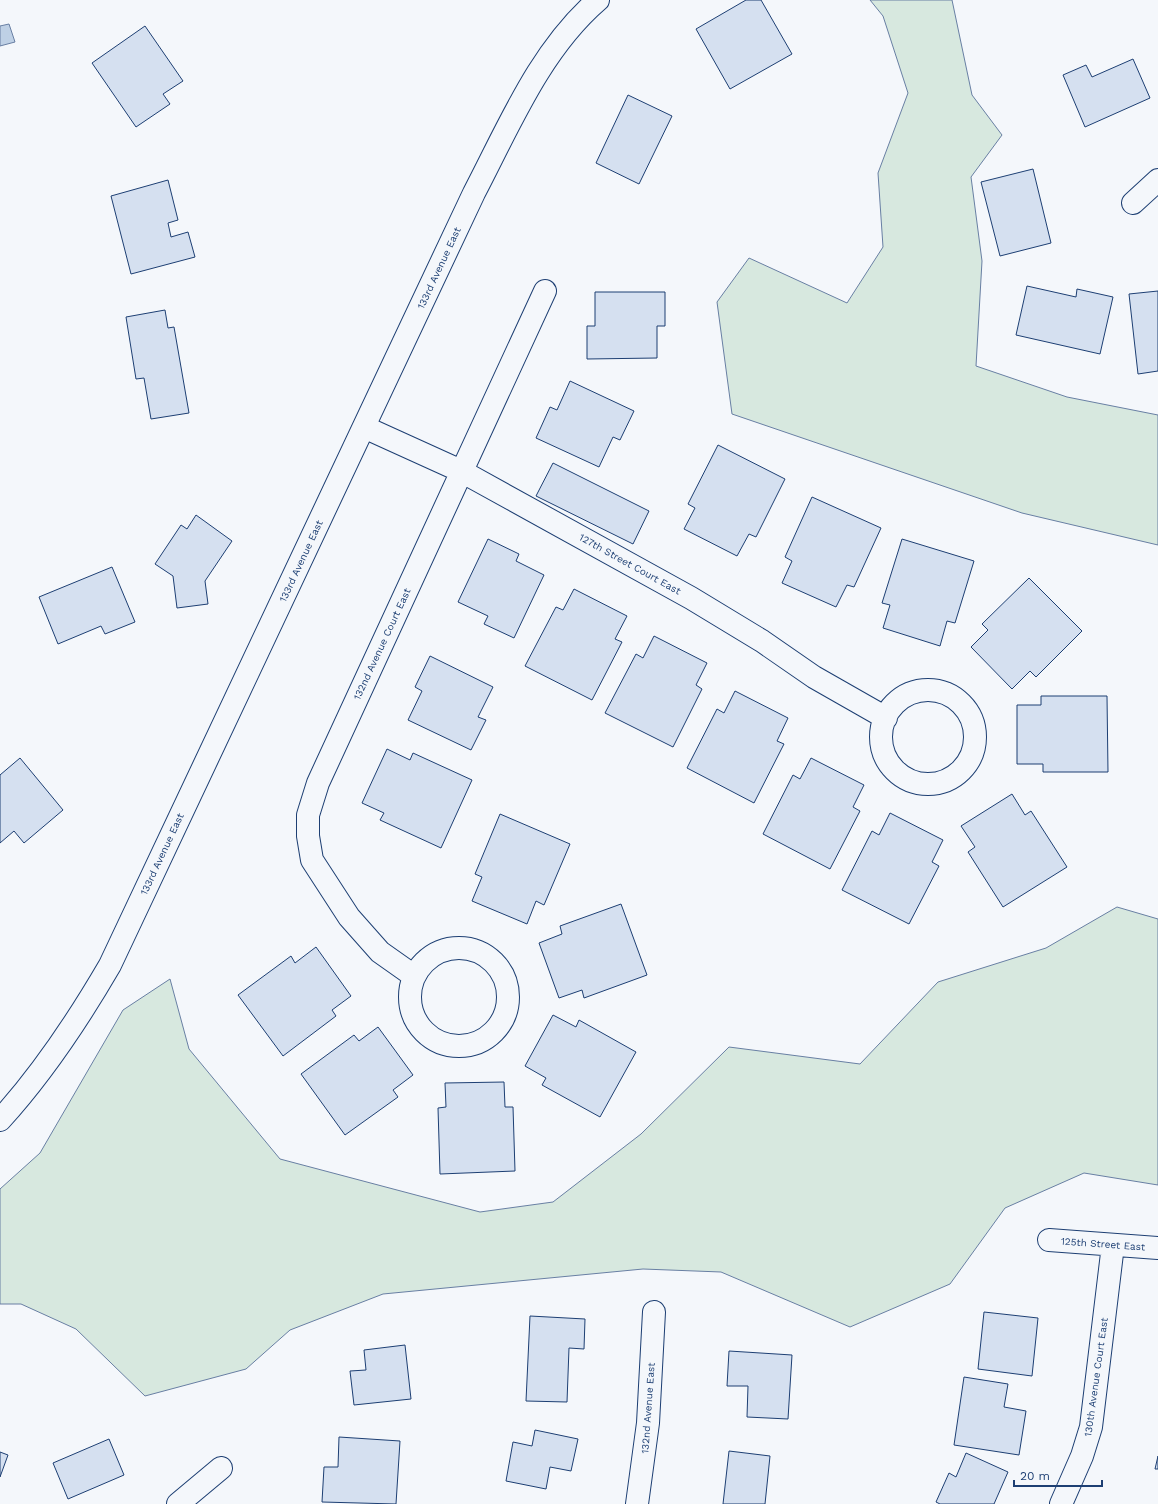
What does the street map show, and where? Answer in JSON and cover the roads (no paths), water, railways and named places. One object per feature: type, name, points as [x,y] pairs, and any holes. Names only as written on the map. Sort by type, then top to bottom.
[{"type":"street","name":"133rd Avenue East","points":[[0,1120],[45,1067],[93,994],[110,965],[474,193],[528,88],[579,16],[598,0]]},
{"type":"street","points":[[1133,203],[1158,180]]},
{"type":"street","name":"132nd Avenue Court East","points":[[414,976],[380,952],[349,917],[328,887],[312,860],[308,836],[308,815],[318,783],[545,291]]},
{"type":"street","name":"127th Street Court East","points":[[364,427],[461,471],[691,598],[762,641],[814,677],[886,718]]},
{"type":"street","points":[[931,690],[947,693],[961,702],[970,715],[975,731],[974,747],[968,762],[957,774],[942,782],[926,784],[912,780],[900,774],[890,764],[884,751],[881,737],[886,718],[889,710],[900,698],[915,691],[931,690]]},
{"type":"street","points":[[452,948],[469,948],[484,954],[499,969],[505,978],[508,995],[507,1011],[499,1025],[488,1037],[478,1042],[458,1046],[442,1043],[428,1035],[417,1023],[411,1007],[410,991],[414,976],[424,962],[437,953],[452,948]]},
{"type":"street","name":"125th Street East","points":[[1049,1240],[1158,1248]]},
{"type":"street","name":"130th Avenue Court East","points":[[1061,1504],[1082,1456],[1091,1428],[1113,1245]]},
{"type":"street","name":"132nd Avenue East","points":[[637,1504],[648,1423],[654,1312]]},
{"type":"street","points":[[178,1504],[221,1468]]},
{"type":"water","points":[[9,24],[15,42],[0,46],[0,26]]}]
